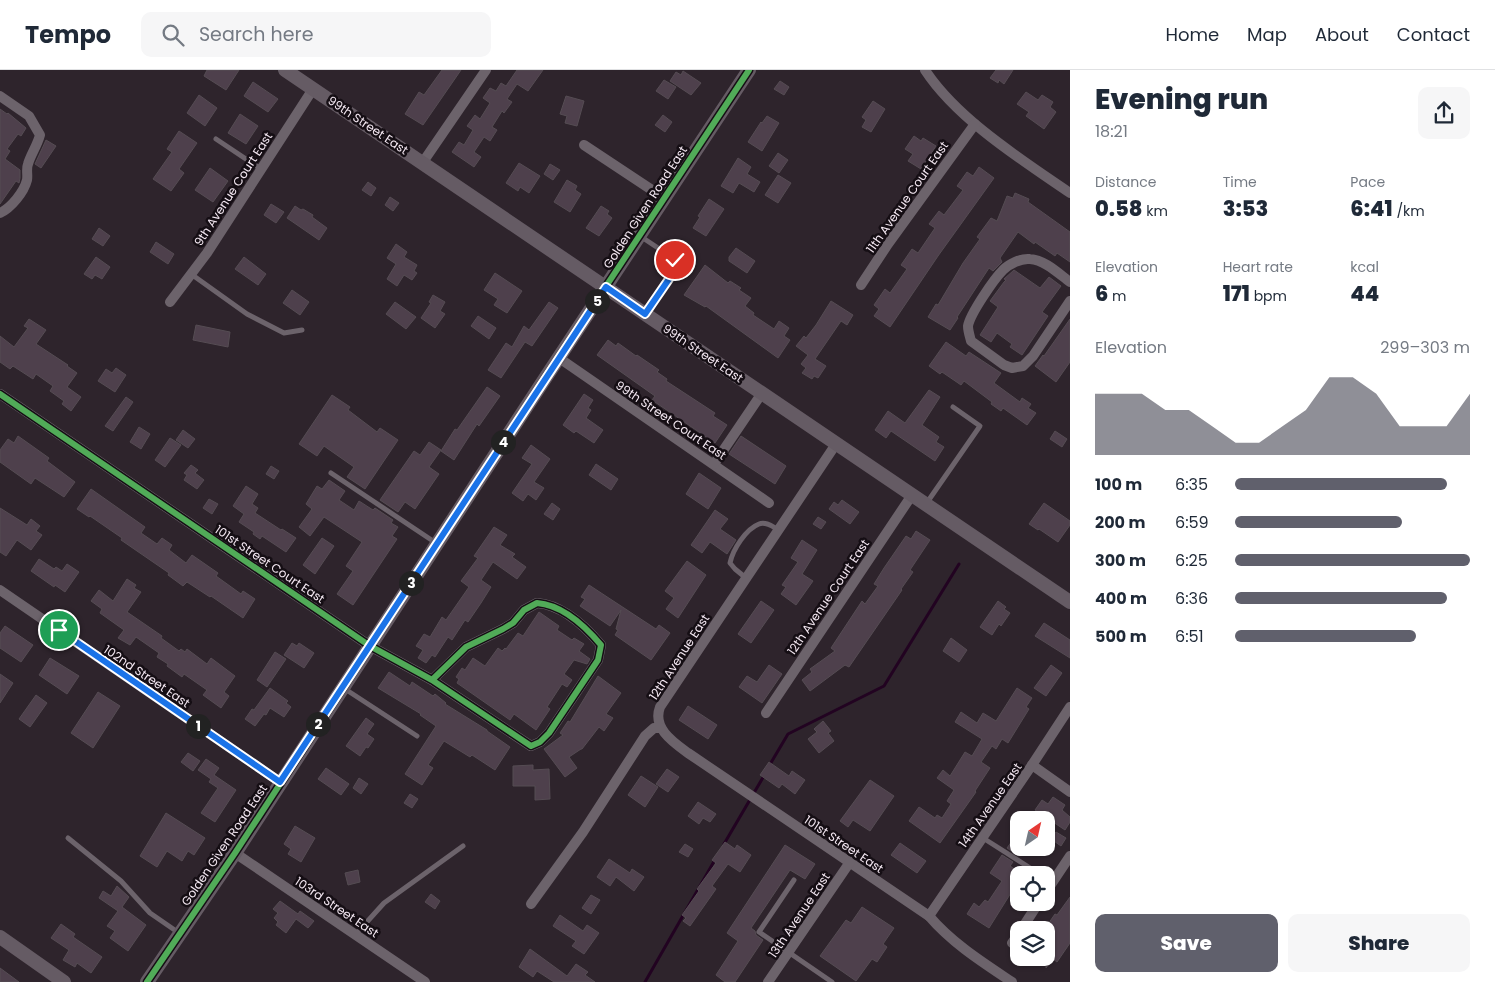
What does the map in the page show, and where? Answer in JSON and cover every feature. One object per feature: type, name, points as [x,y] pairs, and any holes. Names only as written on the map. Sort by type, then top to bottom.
[{"type":"street","name":"99th Street East","points":[[285,70],[1070,602]]},
{"type":"street","points":[[423,162],[486,70]]},
{"type":"street","name":"Golden Given Road East","points":[[147,982],[235,853],[749,70]]},
{"type":"street","points":[[925,70],[934,85],[974,124],[1070,193]]},
{"type":"street","name":"9th Avenue Court East","points":[[170,302],[191,274],[313,88]]},
{"type":"street","points":[[0,96],[28,116],[40,135],[38,146],[29,161],[26,180],[20,193],[10,206],[0,213]]},
{"type":"street","name":"11th Avenue Court East","points":[[861,285],[974,124]]},
{"type":"street","points":[[584,145],[664,198]]},
{"type":"street","points":[[1070,282],[1038,261],[1026,259],[1013,262],[1003,270],[973,315],[969,330],[971,341],[1004,365],[1023,366],[1033,356],[1070,301]]},
{"type":"street","name":"99th Street Court East","points":[[559,358],[770,503]]},
{"type":"street","points":[[714,464],[762,393]]},
{"type":"street","name":"101st Street Court East","points":[[0,394],[370,646],[432,680],[531,746],[540,742],[549,734],[598,660],[601,645],[566,613],[554,606],[537,603],[524,610],[514,623],[466,647],[432,680]]},
{"type":"street","name":"12th Avenue East","points":[[661,728],[658,718],[660,706],[836,444]]},
{"type":"street","name":"12th Avenue Court East","points":[[766,713],[912,495]]},
{"type":"street","name":"102nd Street East","points":[[0,590],[280,782]]},
{"type":"street","name":"14th Avenue East","points":[[929,916],[1070,706]]},
{"type":"street","points":[[531,904],[584,832],[645,736],[654,728],[661,728]]},
{"type":"street","name":"101st Street East","points":[[661,728],[674,743],[688,753],[929,916],[940,929],[975,957],[1012,982]]},
{"type":"street","points":[[1032,765],[1070,792]]},
{"type":"street","name":"103rd Street East","points":[[235,853],[425,982]]},
{"type":"street","points":[[1055,873],[1070,856]]},
{"type":"street","name":"13th Avenue East","points":[[768,982],[850,862]]},
{"type":"street","points":[[0,937],[64,982]]},
{"type":"lane","points":[[216,138],[261,169]]},
{"type":"lane","points":[[640,236],[664,252]]},
{"type":"lane","points":[[645,314],[680,263],[675,260]]},
{"type":"lane","points":[[191,274],[247,314],[284,333],[302,330]]},
{"type":"lane","points":[[925,504],[980,426],[953,407]]},
{"type":"lane","points":[[331,473],[437,543]]},
{"type":"lane","points":[[746,578],[730,563],[732,556],[746,534],[760,524],[766,523],[779,530]]},
{"type":"lane","points":[[343,687],[417,736]]},
{"type":"lane","points":[[68,838],[121,882],[150,913],[180,933]]},
{"type":"lane","points":[[982,838],[1027,866]]},
{"type":"lane","points":[[355,935],[384,903],[463,846]]},
{"type":"lane","points":[[794,880],[759,932],[832,982]]},
{"type":"building","points":[[207,70],[239,70],[226,90],[204,76]]},
{"type":"building","points":[[442,70],[461,70],[423,125],[405,114],[419,92],[424,95]]},
{"type":"building","points":[[517,70],[543,70],[528,91],[517,84],[507,99],[512,102],[504,113],[502,111],[492,127],[497,130],[490,141],[484,137],[474,152],[481,157],[474,167],[452,152],[459,142],[464,145],[473,130],[467,126],[475,115],[480,119],[490,103],[483,98],[490,88],[496,91],[501,83],[506,86]]},
{"type":"building","points":[[996,70],[1013,70],[1004,84],[999,80],[998,83],[990,78]]},
{"type":"building","points":[[683,71],[701,83],[691,95],[670,81],[676,72],[681,75]]},
{"type":"building","points":[[664,80],[676,87],[668,99],[656,91]]},
{"type":"building","points":[[780,81],[789,87],[784,95],[774,89]]},
{"type":"building","points":[[253,82],[278,99],[268,112],[244,96]]},
{"type":"building","points":[[1026,92],[1038,100],[1042,95],[1053,102],[1050,107],[1056,112],[1044,129],[1026,116],[1029,112],[1017,104]]},
{"type":"building","points":[[199,95],[217,108],[205,126],[187,113]]},
{"type":"building","points":[[566,96],[584,101],[577,126],[565,123],[567,116],[560,114]]},
{"type":"building","points":[[873,101],[885,109],[871,132],[862,127],[866,120],[862,117]]},
{"type":"building","points":[[0,109],[26,128],[21,136],[18,134],[7,149],[10,151],[5,159],[20,170],[19,183],[16,181],[0,204]]},
{"type":"building","points":[[240,114],[258,126],[246,144],[228,133]]},
{"type":"building","points":[[663,115],[672,122],[665,132],[655,125]]},
{"type":"building","points":[[767,116],[779,123],[762,151],[748,142]]},
{"type":"building","points":[[179,131],[197,143],[179,169],[184,173],[171,191],[153,179],[172,152],[167,149]]},
{"type":"building","points":[[914,136],[921,141],[923,138],[936,146],[921,169],[908,161],[913,154],[905,149]]},
{"type":"building","points":[[46,140],[56,146],[41,168],[35,164]]},
{"type":"building","points":[[778,153],[788,160],[779,173],[769,166]]},
{"type":"building","points":[[738,158],[751,167],[747,174],[760,182],[754,192],[739,183],[733,193],[721,186]]},
{"type":"building","points":[[519,163],[540,176],[529,193],[520,187],[518,191],[506,183]]},
{"type":"building","points":[[550,164],[560,170],[553,180],[544,174]]},
{"type":"building","points":[[979,167],[994,178],[890,327],[874,316],[879,309],[874,305],[885,289],[890,293],[907,269],[901,265],[912,249],[918,253],[935,228],[929,224],[939,211],[944,215],[963,190],[957,186],[967,172],[973,176]]},
{"type":"building","points":[[210,168],[228,181],[213,202],[195,190]]},
{"type":"building","points":[[778,175],[791,183],[778,203],[765,195]]},
{"type":"building","points":[[567,180],[577,186],[575,190],[581,194],[570,212],[554,202]]},
{"type":"building","points":[[368,182],[376,188],[371,196],[362,190]]},
{"type":"building","points":[[1015,193],[1029,199],[1028,202],[1070,232],[1070,262],[1057,253],[1055,256],[1035,242],[1034,244],[1018,232],[1000,258],[1002,262],[993,271],[989,268],[950,330],[928,317],[936,304],[938,305],[980,239],[977,237],[991,218],[997,221],[1007,196],[1013,198]]},
{"type":"building","points":[[390,197],[399,203],[393,211],[385,205]]},
{"type":"building","points":[[709,199],[724,209],[706,236],[693,228]]},
{"type":"building","points":[[271,204],[284,212],[276,223],[264,215]]},
{"type":"building","points":[[295,206],[313,215],[312,217],[327,228],[319,240],[287,218]]},
{"type":"building","points":[[601,206],[609,211],[607,214],[612,218],[599,236],[586,228]]},
{"type":"building","points":[[99,228],[110,236],[103,246],[92,239]]},
{"type":"building","points":[[156,242],[174,254],[168,264],[150,252]]},
{"type":"building","points":[[671,243],[681,249],[677,255],[671,257],[673,263],[667,271],[656,264],[662,256],[668,254],[667,249]]},
{"type":"building","points":[[396,244],[407,252],[404,257],[417,265],[414,271],[417,273],[412,280],[404,275],[397,286],[387,279],[396,264],[387,258]]},
{"type":"building","points":[[736,248],[755,261],[747,273],[729,261],[729,257]]},
{"type":"building","points":[[96,257],[110,267],[102,279],[95,275],[92,279],[84,274]]},
{"type":"building","points":[[244,257],[266,274],[258,285],[235,269]]},
{"type":"building","points":[[705,265],[728,283],[730,281],[741,288],[739,290],[751,298],[745,306],[754,313],[753,315],[774,329],[779,321],[789,328],[784,336],[790,340],[778,358],[706,306],[684,295]]},
{"type":"building","points":[[1014,270],[1040,288],[1049,277],[1061,286],[1042,312],[1048,316],[1022,355],[1010,347],[1012,344],[997,333],[991,342],[980,335],[998,307],[990,301],[1006,280],[1004,279]]},
{"type":"building","points":[[495,273],[522,291],[507,313],[494,305],[498,299],[484,290]]},
{"type":"building","points":[[292,290],[309,302],[300,315],[283,303]]},
{"type":"building","points":[[433,295],[445,302],[440,311],[445,314],[435,328],[421,318],[431,303],[429,302]]},
{"type":"building","points":[[831,301],[853,315],[847,325],[841,321],[815,359],[826,366],[818,378],[814,376],[812,379],[802,373],[806,368],[801,364],[808,355],[796,346],[804,336],[806,338]]},
{"type":"building","points":[[395,302],[416,317],[406,329],[386,314]]},
{"type":"building","points":[[549,302],[558,308],[532,346],[525,342],[501,378],[488,370],[506,343],[512,347],[524,326],[529,330]]},
{"type":"building","points":[[478,316],[496,328],[489,339],[471,326]]},
{"type":"building","points":[[29,319],[46,330],[36,344],[77,373],[67,387],[81,397],[71,411],[62,404],[64,401],[50,391],[53,386],[36,374],[33,379],[13,366],[10,369],[0,362],[0,336],[14,347],[28,328],[24,326]]},
{"type":"building","points":[[1070,319],[1070,362],[1056,382],[1035,366]]},
{"type":"building","points":[[196,325],[230,332],[228,347],[193,340]]},
{"type":"building","points":[[608,340],[616,346],[618,343],[659,370],[657,372],[667,379],[666,381],[715,413],[713,416],[727,425],[715,443],[652,400],[655,396],[597,355]]},
{"type":"building","points":[[946,342],[966,356],[969,352],[1001,373],[994,383],[1020,402],[1022,398],[1031,404],[1028,408],[1036,413],[1027,425],[1003,408],[1001,411],[964,381],[961,385],[929,366]]},
{"type":"building","points":[[116,368],[126,375],[115,392],[98,381],[106,369],[112,373]]},
{"type":"building","points":[[487,387],[500,396],[479,426],[477,424],[454,460],[441,451]]},
{"type":"building","points":[[929,390],[940,397],[922,425],[939,437],[936,442],[944,447],[935,461],[891,431],[886,438],[875,430],[888,411],[905,423]]},
{"type":"building","points":[[584,394],[593,400],[588,408],[591,410],[586,418],[603,430],[594,443],[563,425]]},
{"type":"building","points":[[332,395],[350,407],[348,410],[377,432],[380,428],[398,440],[365,489],[347,477],[354,467],[324,446],[317,456],[299,444]]},
{"type":"building","points":[[126,397],[133,402],[113,431],[105,426]]},
{"type":"building","points":[[139,427],[150,434],[141,449],[130,442]]},
{"type":"building","points":[[183,430],[195,439],[188,448],[176,440]]},
{"type":"building","points":[[1055,431],[1067,439],[1062,447],[1050,439]]},
{"type":"building","points":[[18,436],[49,458],[47,461],[75,482],[64,497],[35,478],[31,484],[0,462],[0,450],[8,439],[14,443]]},
{"type":"building","points":[[741,436],[786,466],[775,484],[729,454]]},
{"type":"building","points":[[170,438],[181,445],[165,467],[155,460]]},
{"type":"building","points":[[429,442],[441,450],[429,467],[439,474],[415,509],[405,502],[398,512],[380,500],[414,451],[420,455]]},
{"type":"building","points":[[531,445],[550,459],[534,482],[544,488],[536,500],[528,494],[523,501],[512,493],[532,464],[522,458]]},
{"type":"building","points":[[596,464],[618,479],[611,490],[589,475]]},
{"type":"building","points":[[191,465],[198,470],[195,473],[204,480],[197,489],[184,480],[187,475],[184,473]]},
{"type":"building","points":[[271,466],[279,471],[274,479],[266,474]]},
{"type":"building","points":[[699,473],[721,488],[708,509],[686,494]]},
{"type":"building","points":[[329,480],[345,491],[339,500],[354,510],[359,501],[373,510],[375,508],[393,520],[391,523],[398,527],[392,536],[397,539],[353,605],[337,594],[353,571],[346,566],[362,542],[324,517],[310,536],[299,527],[312,509],[306,504],[317,486],[322,489]]},
{"type":"building","points":[[246,486],[258,494],[252,504],[258,508],[255,513],[296,538],[286,552],[262,536],[260,539],[253,534],[254,532],[239,522],[244,514],[233,506]]},
{"type":"building","points":[[91,489],[145,527],[141,533],[157,544],[162,538],[172,545],[169,550],[186,563],[192,555],[218,573],[216,576],[241,594],[243,591],[255,599],[243,618],[187,582],[183,586],[168,575],[169,573],[121,540],[122,538],[77,509]]},
{"type":"building","points":[[209,499],[218,504],[212,514],[203,508]]},
{"type":"building","points":[[842,500],[859,512],[850,524],[829,509],[834,502],[838,505]]},
{"type":"building","points":[[552,503],[560,509],[553,520],[544,514]]},
{"type":"building","points":[[1044,503],[1070,521],[1070,525],[1058,542],[1029,524]]},
{"type":"building","points":[[0,508],[27,525],[31,519],[40,526],[36,531],[42,535],[31,550],[17,540],[6,556],[0,552]]},
{"type":"building","points":[[715,510],[728,519],[720,529],[736,540],[727,554],[710,542],[702,553],[691,545]]},
{"type":"building","points":[[818,517],[826,522],[821,529],[813,524]]},
{"type":"building","points":[[494,527],[507,535],[500,545],[515,554],[512,557],[526,567],[517,579],[493,562],[481,580],[491,587],[481,603],[468,622],[465,620],[452,640],[448,637],[435,657],[432,655],[426,663],[418,658],[423,650],[416,646],[424,634],[430,637],[442,617],[446,620],[469,587],[461,581],[478,558],[474,556]]},
{"type":"building","points":[[916,531],[930,540],[910,570],[913,572],[902,590],[849,667],[845,665],[810,691],[802,680],[812,672],[810,669],[835,651],[831,648],[862,601],[865,604],[878,586],[874,584],[884,568],[906,536],[911,539]]},
{"type":"building","points":[[322,538],[334,546],[315,574],[303,565]]},
{"type":"building","points":[[802,540],[817,550],[802,574],[813,581],[796,605],[781,594],[786,587],[782,585],[798,562],[791,558]]},
{"type":"building","points":[[39,559],[54,569],[56,567],[62,571],[67,564],[79,572],[65,592],[55,585],[54,587],[31,571]]},
{"type":"building","points":[[687,561],[706,575],[678,618],[666,609],[674,598],[665,591]]},
{"type":"building","points":[[127,579],[136,585],[134,588],[141,592],[127,612],[162,636],[161,638],[179,651],[181,649],[185,652],[187,649],[207,664],[211,658],[235,676],[224,692],[229,696],[221,708],[203,695],[207,690],[184,674],[182,677],[167,666],[168,664],[157,657],[159,653],[136,637],[130,645],[118,638],[124,630],[100,613],[102,609],[91,601],[99,590],[113,601]]},
{"type":"building","points":[[589,585],[656,629],[659,625],[670,633],[651,660],[615,635],[618,630],[616,629],[621,610],[610,626],[580,606],[585,599],[581,597]]},
{"type":"building","points":[[761,601],[774,610],[751,643],[738,634]]},
{"type":"building","points":[[998,601],[1010,613],[1001,626],[999,624],[992,635],[980,627]]},
{"type":"building","points":[[539,612],[559,626],[557,630],[572,640],[574,638],[584,644],[579,651],[590,659],[587,664],[574,660],[564,674],[572,680],[567,687],[562,684],[547,707],[550,709],[536,730],[514,714],[510,720],[457,683],[459,679],[456,677],[462,668],[465,670],[473,658],[485,666],[498,648],[502,651],[506,649],[518,633],[523,636]]},
{"type":"building","points":[[1044,623],[1070,640],[1070,658],[1035,636]]},
{"type":"building","points":[[5,626],[33,645],[21,662],[0,648],[0,633]]},
{"type":"building","points":[[951,638],[967,650],[959,662],[943,651]]},
{"type":"building","points":[[292,643],[297,646],[299,643],[314,653],[304,668],[284,655]]},
{"type":"building","points":[[275,652],[286,659],[267,687],[257,680]]},
{"type":"building","points":[[50,658],[79,676],[67,694],[39,675]]},
{"type":"building","points":[[769,665],[782,674],[762,703],[739,687],[747,676],[757,682]]},
{"type":"building","points":[[1051,665],[1062,673],[1046,696],[1034,688]]},
{"type":"building","points":[[389,672],[410,686],[412,682],[433,696],[435,694],[445,704],[510,747],[495,770],[472,755],[470,757],[444,741],[428,765],[433,768],[422,785],[405,774],[436,726],[421,714],[378,688]]},
{"type":"building","points":[[0,674],[13,683],[0,703]]},
{"type":"building","points":[[598,676],[621,693],[606,714],[613,718],[604,731],[599,727],[582,749],[569,757],[577,768],[565,777],[544,749],[563,735],[560,733],[568,721],[570,722]]},
{"type":"building","points":[[270,688],[288,701],[286,703],[291,707],[284,717],[270,708],[255,726],[245,719]]},
{"type":"building","points":[[1017,688],[1032,698],[1026,707],[1029,709],[1008,743],[1002,739],[996,749],[992,746],[981,762],[990,768],[976,792],[940,843],[909,821],[919,807],[935,818],[937,815],[942,818],[951,804],[947,801],[954,790],[937,778],[943,770],[950,776],[965,752],[972,756],[982,739],[955,722],[961,712],[977,723],[983,713],[996,721]]},
{"type":"building","points":[[98,692],[120,706],[93,748],[71,733]]},
{"type":"building","points":[[36,695],[47,703],[30,727],[19,719]]},
{"type":"building","points":[[688,706],[717,725],[708,739],[679,720]]},
{"type":"building","points":[[366,718],[374,724],[367,734],[374,739],[360,756],[346,746]]},
{"type":"building","points":[[823,721],[831,731],[828,733],[834,741],[819,753],[808,739],[817,732],[814,729]]},
{"type":"building","points":[[188,753],[200,761],[193,771],[181,762]]},
{"type":"building","points":[[206,759],[219,768],[214,775],[236,790],[215,822],[201,813],[218,788],[209,782],[211,779],[198,770]]},
{"type":"building","points":[[769,762],[789,776],[792,771],[805,780],[795,794],[782,784],[779,788],[760,775]]},
{"type":"building","points":[[533,765],[533,770],[549,769],[550,799],[535,800],[535,786],[513,786],[513,766]]},
{"type":"building","points":[[326,768],[349,784],[341,795],[318,779]]},
{"type":"building","points":[[667,769],[679,777],[668,792],[656,784]]},
{"type":"building","points":[[641,776],[658,787],[645,807],[628,795]]},
{"type":"building","points":[[359,778],[368,784],[361,794],[353,788]]},
{"type":"building","points":[[870,780],[894,796],[870,831],[853,820],[848,827],[840,821]]},
{"type":"building","points":[[410,794],[418,799],[412,808],[404,803]]},
{"type":"building","points":[[1053,797],[1065,805],[1062,810],[1070,817],[1070,822],[1065,830],[1055,823],[1055,811],[1035,810],[1042,800],[1048,804]]},
{"type":"building","points":[[698,802],[716,814],[710,822],[703,818],[699,824],[688,816]]},
{"type":"building","points":[[166,813],[205,838],[194,855],[188,851],[182,861],[167,851],[157,867],[140,856]]},
{"type":"building","points":[[295,826],[315,838],[301,862],[288,854],[291,849],[284,844]]},
{"type":"building","points":[[1056,832],[1066,838],[1061,846],[1055,842]]},
{"type":"building","points":[[725,842],[735,849],[737,845],[751,855],[740,872],[728,864],[712,886],[716,889],[690,926],[683,921],[686,918],[682,915],[699,891],[697,889],[716,863],[712,860]]},
{"type":"building","points":[[900,843],[926,861],[917,873],[891,855]]},
{"type":"building","points":[[685,844],[693,849],[688,857],[679,852]]},
{"type":"building","points":[[785,845],[815,864],[805,879],[790,870],[751,928],[763,940],[735,982],[725,982],[716,975],[738,941],[727,933]]},
{"type":"building","points":[[1002,855],[1013,862],[1010,866],[1010,894],[989,928],[967,914],[974,903],[979,907],[985,900],[988,902],[1002,881],[990,873]]},
{"type":"building","points":[[609,859],[630,873],[632,869],[644,877],[634,891],[616,877],[610,886],[597,877]]},
{"type":"building","points":[[358,870],[360,882],[348,885],[345,873]]},
{"type":"building","points":[[117,886],[129,897],[122,907],[146,925],[128,951],[110,938],[115,931],[107,926],[118,911],[99,898],[103,891],[111,896]]},
{"type":"building","points":[[431,894],[440,901],[435,909],[425,902]]},
{"type":"building","points":[[591,895],[600,900],[591,914],[582,908]]},
{"type":"building","points":[[1070,897],[1070,943],[1057,962],[1055,960],[1055,921],[1050,921],[1055,914],[1057,915]]},
{"type":"building","points":[[280,901],[298,914],[300,911],[314,921],[308,928],[296,919],[286,933],[276,925],[278,922],[274,918],[278,913],[273,909]]},
{"type":"building","points":[[862,907],[894,928],[883,944],[887,947],[877,962],[872,959],[856,981],[820,956],[846,920],[851,923]]},
{"type":"building","points":[[560,915],[583,931],[587,925],[599,933],[584,954],[572,946],[576,941],[553,926]]},
{"type":"building","points":[[61,924],[75,934],[73,937],[102,957],[91,973],[77,963],[75,967],[63,960],[69,950],[51,938]]},
{"type":"building","points":[[530,949],[567,976],[576,964],[588,972],[585,975],[595,982],[554,982],[537,971],[533,977],[519,967]]},
{"type":"building","points":[[0,968],[19,982],[0,982]]},
{"type":"waterway","points":[[769,766],[788,734],[884,686],[959,564]]},
{"type":"waterway","points":[[724,844],[765,774]]},
{"type":"waterway","points":[[645,982],[716,858]]},
{"type":"cycle path","points":[[147,982],[235,853],[749,70]]},
{"type":"cycle path","points":[[0,394],[370,646],[432,680],[531,746],[540,742],[549,733],[598,660],[601,645],[581,624],[564,612],[537,603],[524,610],[513,623],[466,647],[432,680]]},
{"type":"route","points":[[59,630],[280,782],[606,287],[645,314],[680,263],[675,260]]}]
